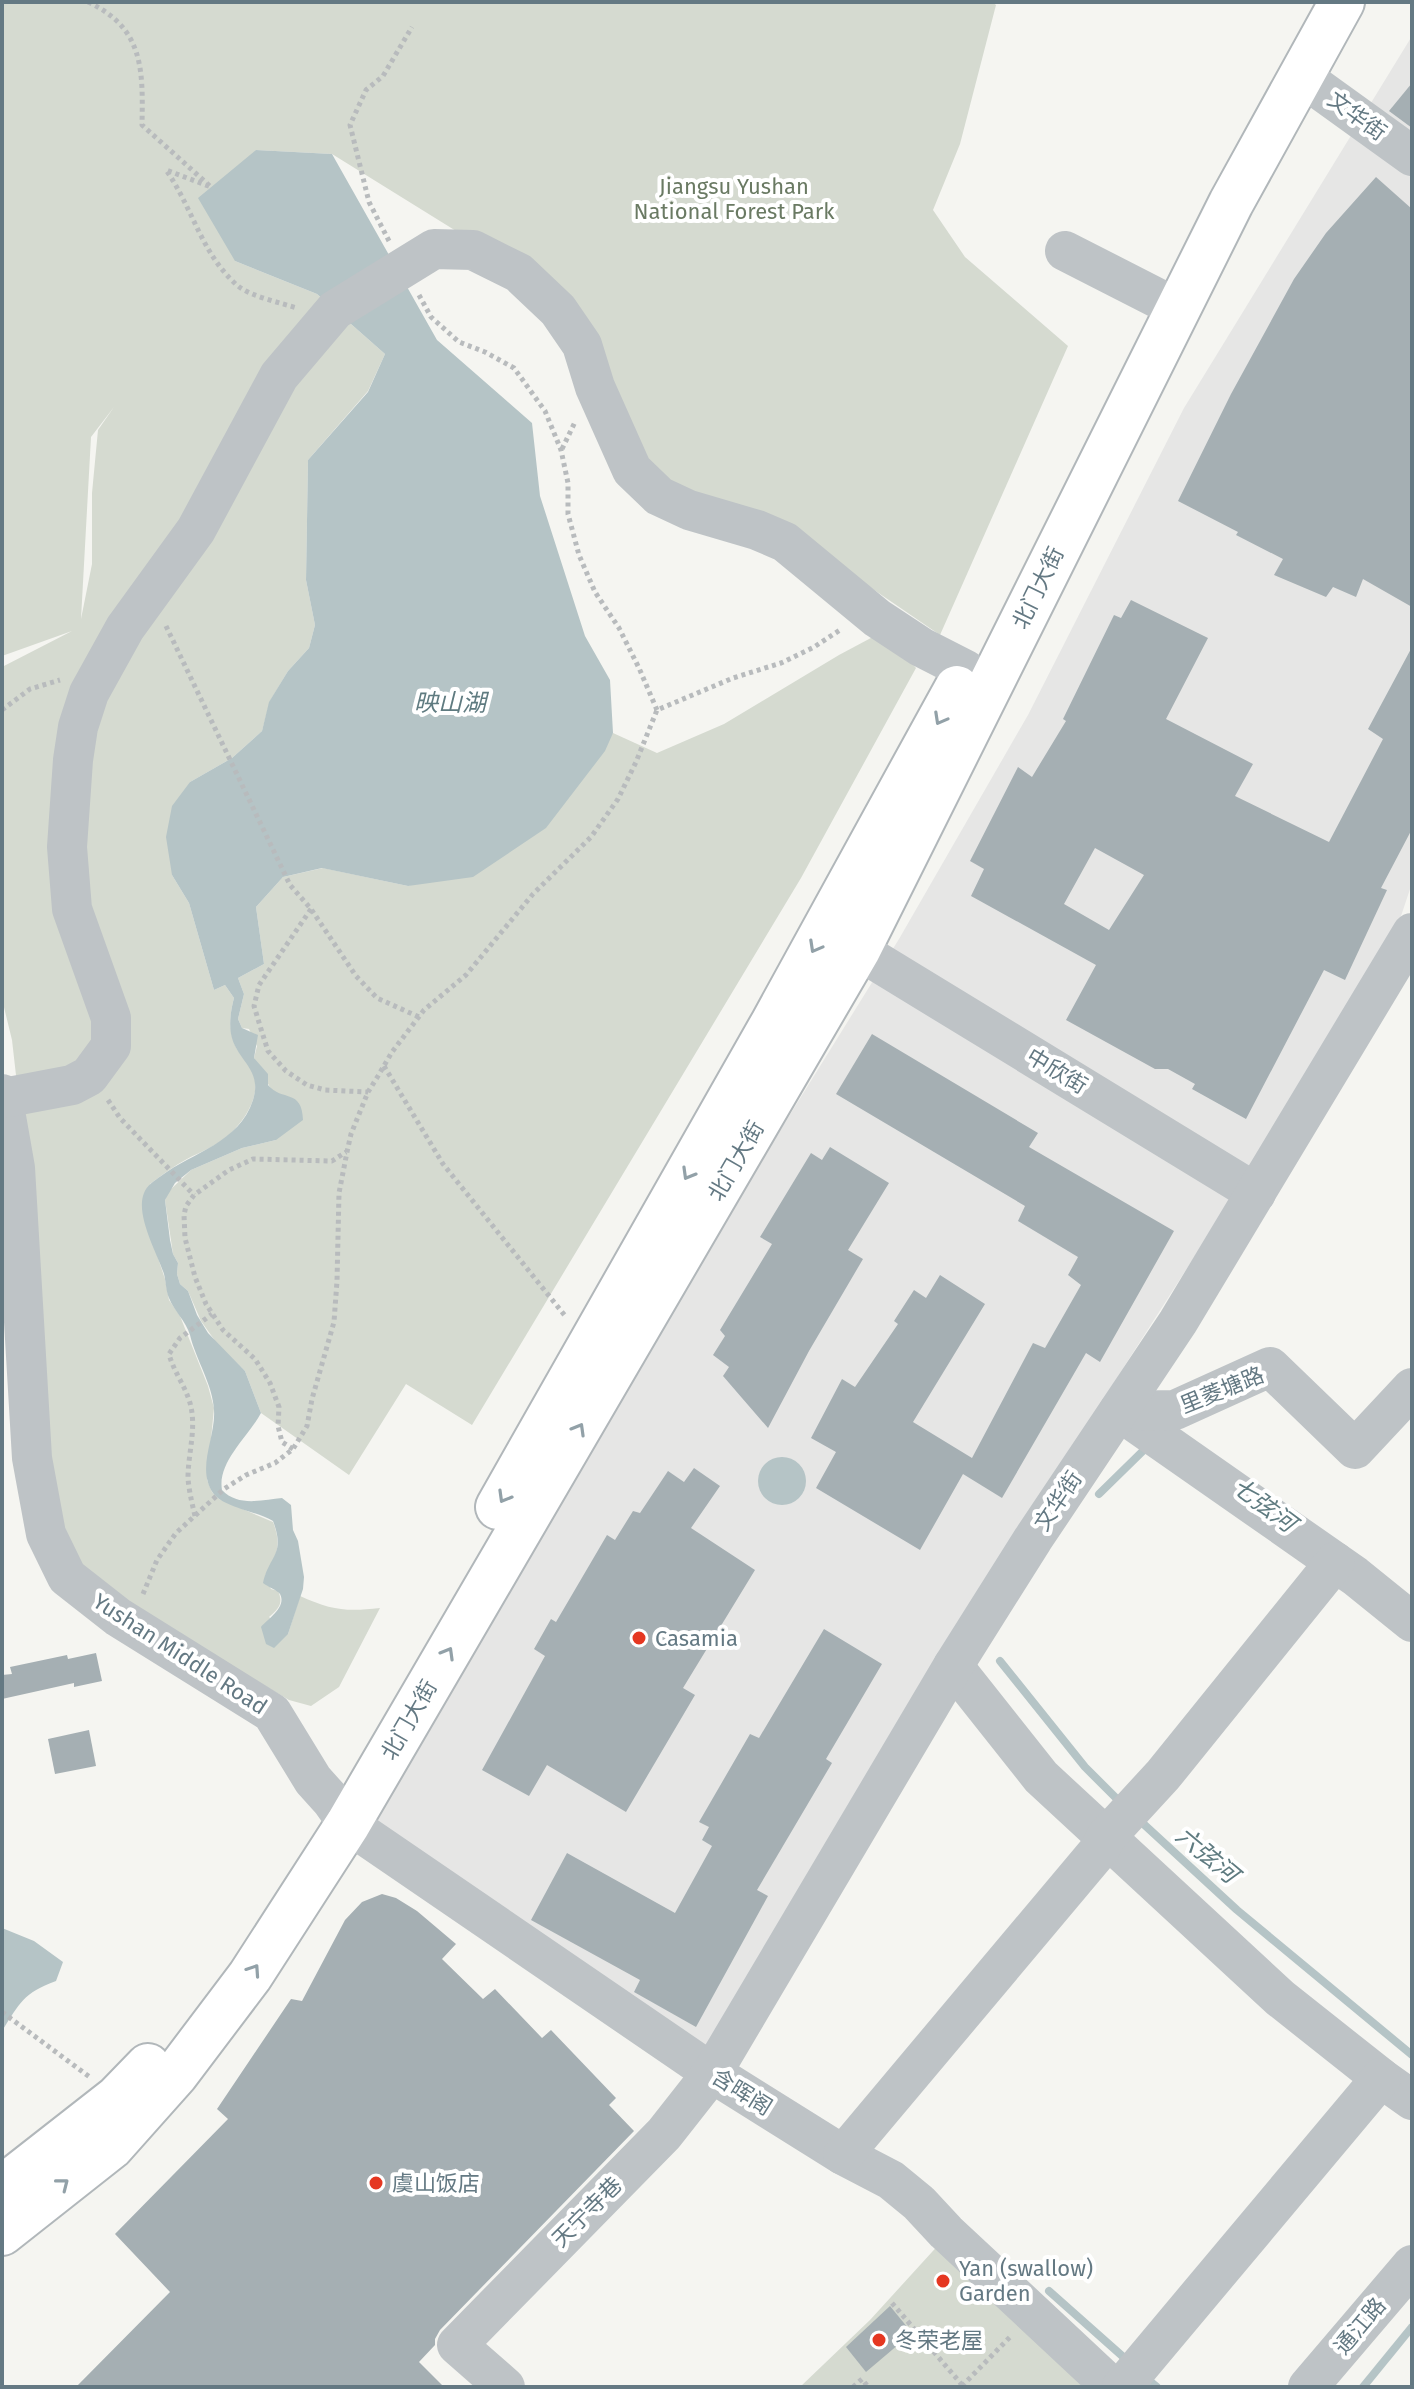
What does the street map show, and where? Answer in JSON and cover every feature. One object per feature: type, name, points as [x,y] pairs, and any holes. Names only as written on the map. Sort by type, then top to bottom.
[{"type":"main road","name":"北门大街","points":[[2,2233],[111,2147],[176,2074],[250,1976],[590,1346],[781,1009],[966,670],[1159,299],[1308,2]]},
{"type":"main road","name":"北门大街","points":[[2,2188],[117,2098],[172,2042],[340,1812],[858,950],[1231,203],[1342,2]]},
{"type":"street","name":"文华街","points":[[1301,76],[1412,156]]},
{"type":"street","points":[[2,1096],[72,1085],[89,1076],[111,1046],[111,1018],[72,909],[67,847],[73,760],[78,727],[89,693],[125,628],[196,530],[279,376],[335,310],[434,249],[473,250],[519,273],[558,310],[582,345],[595,387],[632,470],[659,496],[689,510],[757,530],[785,542],[877,618],[921,647],[966,670]]},
{"type":"street","points":[[1065,251],[1159,299]]},
{"type":"street","name":"文华街","points":[[712,2073],[953,1666],[1033,1539],[1178,1322],[1412,933]]},
{"type":"street","name":"中欣街","points":[[858,950],[1256,1193]]},
{"type":"street","name":"Yushan Middle Road","points":[[2,1096],[15,1168],[32,1458],[46,1534],[67,1577],[128,1623],[272,1713],[313,1780],[340,1812]]},
{"type":"street","name":"里菱塘路","points":[[1119,1411],[1175,1410],[1270,1367],[1355,1449],[1412,1388]]},
{"type":"street","points":[[1119,1411],[1325,1575],[1412,1622]]},
{"type":"street","points":[[843,2155],[1325,1575]]},
{"type":"street","points":[[953,1666],[1041,1777],[1124,1818],[1280,1998],[1397,2089],[1125,2379]]},
{"type":"street","name":"含晖阁","points":[[340,1812],[712,2073],[843,2155],[891,2180],[919,2203],[946,2232],[1125,2379]]},
{"type":"street","name":"天宁寺巷","points":[[505,2387],[457,2345],[664,2134],[712,2073]]},
{"type":"street","name":"通江路","points":[[1308,2387],[1412,2265]]},
{"type":"path","points":[[88,2],[107,11],[123,25],[136,48],[142,72],[142,125],[211,187],[166,170],[179,188],[194,226],[215,261],[240,288],[328,318]]},
{"type":"path","points":[[412,27],[383,76],[366,90],[350,125],[369,202],[431,317],[459,342],[514,368],[545,411],[561,450],[568,483],[568,514],[579,555],[595,592],[619,628],[657,710]]},
{"type":"path","points":[[150,592],[290,885],[311,909],[356,976],[377,998],[419,1017]]},
{"type":"path","points":[[128,1623],[166,1545],[224,1489],[246,1475],[275,1463],[293,1449],[307,1426],[334,1322],[339,1193],[351,1134],[368,1092],[424,1010],[466,975],[533,894],[591,837],[624,787],[657,710],[733,678],[781,663],[814,647],[844,627],[877,618]]},
{"type":"path","points":[[2,710],[30,689],[103,667]]},
{"type":"path","points":[[311,909],[259,985],[254,1006],[268,1051],[286,1071],[307,1085],[325,1090],[368,1092]]},
{"type":"path","points":[[384,1066],[443,1164],[590,1346]]},
{"type":"path","points":[[93,1070],[120,1118],[194,1195]]},
{"type":"path","points":[[293,1449],[282,1442],[278,1426],[279,1407],[270,1383],[255,1359],[236,1344],[212,1314],[195,1277],[185,1238],[184,1215],[194,1195],[229,1170],[253,1159],[332,1161],[347,1152]]},
{"type":"path","points":[[195,1516],[188,1478],[193,1431],[191,1406],[169,1354],[180,1338],[212,1314]]},
{"type":"path","points":[[2,2012],[117,2098]]},
{"type":"path","points":[[892,2303],[962,2386],[1013,2334]]},
{"type":"path","points":[[853,2387],[862,2379],[868,2387]]},
{"type":"shaded area","points":[[1412,36],[1412,883],[1399,922],[1237,1190],[1019,1531],[705,2054],[367,1819],[673,1303],[899,939],[1028,715],[1184,408]]},
{"type":"green space","name":"Jiangsu Yushan National Forest Park","points":[[2,2],[992,2],[996,5],[960,144],[933,210],[965,257],[1068,346],[940,635],[864,583],[671,487],[635,453],[556,293],[332,154],[256,150],[235,261],[317,294],[385,354],[368,391],[308,460],[306,580],[315,625],[309,648],[288,671],[270,701],[262,731],[232,758],[190,782],[172,875],[189,903],[214,990],[225,985],[234,998],[231,1033],[235,1046],[255,1076],[255,1094],[248,1112],[230,1134],[150,1184],[153,1243],[169,1300],[180,1316],[214,1408],[207,1480],[219,1499],[273,1522],[276,1530],[277,1550],[265,1576],[271,1589],[278,1591],[280,1603],[269,1617],[288,1634],[300,1596],[339,1609],[380,1608],[339,1687],[311,1706],[289,1700],[88,1581],[56,1525],[23,1137],[12,1040],[2,999],[2,667],[72,631],[2,656]],"holes":[[[114,407],[98,430],[92,493],[92,564],[81,619],[91,437]]]},
{"type":"green space","points":[[884,631],[916,668],[801,878],[472,1425],[406,1384],[349,1475],[261,1413],[245,1371],[218,1345],[201,1321],[188,1291],[180,1284],[165,1200],[168,1192],[191,1170],[242,1148],[276,1140],[272,1091],[254,1058],[257,1046],[249,1029],[242,1028],[238,1019],[244,994],[238,978],[264,964],[256,907],[283,877],[323,868],[408,886],[509,851],[546,827],[613,733],[657,753],[724,724]]},
{"type":"green space","name":"Yan (swallow) Garden","points":[[942,2241],[1086,2387],[800,2387],[870,2320]]},
{"type":"water","name":"映山湖","points":[[256,150],[332,154],[437,340],[532,423],[540,496],[585,636],[610,680],[613,733],[605,751],[546,828],[473,877],[408,886],[322,868],[283,877],[256,907],[264,964],[238,978],[244,994],[238,1019],[242,1028],[258,1035],[254,1058],[268,1074],[268,1085],[299,1103],[303,1120],[276,1140],[242,1148],[191,1170],[175,1183],[165,1200],[180,1284],[188,1291],[208,1333],[245,1371],[261,1413],[229,1459],[224,1469],[222,1490],[243,1501],[282,1498],[291,1505],[293,1530],[304,1577],[303,1589],[288,1634],[274,1648],[266,1644],[261,1627],[281,1604],[280,1594],[263,1583],[277,1548],[277,1532],[273,1521],[218,1498],[208,1483],[206,1463],[214,1420],[213,1401],[188,1330],[171,1303],[142,1212],[145,1190],[149,1185],[226,1137],[246,1115],[255,1089],[252,1072],[231,1034],[234,998],[225,985],[214,990],[189,903],[172,875],[166,837],[172,806],[190,782],[232,758],[262,731],[269,702],[288,671],[309,648],[315,625],[306,580],[308,460],[368,392],[385,354],[317,294],[235,261],[198,198]]},
{"type":"water","points":[[782,1457],[791,1458],[799,1464],[805,1472],[805,1490],[799,1498],[791,1504],[782,1505],[773,1504],[765,1498],[759,1490],[758,1481],[759,1472],[765,1464],[773,1458]]},
{"type":"water","points":[[2,1928],[34,1941],[63,1962],[56,1981],[23,2000],[2,2031]]},
{"type":"building","points":[[1412,83],[1412,128],[1389,111]]},
{"type":"building","points":[[1376,177],[1412,209],[1412,607],[1363,579],[1356,597],[1333,587],[1326,597],[1274,575],[1283,559],[1178,501],[1231,394],[1294,279],[1326,233]]},
{"type":"building","points":[[1131,600],[1208,638],[1166,719],[1253,764],[1235,796],[1329,842],[1383,739],[1368,729],[1412,647],[1412,829],[1381,888],[1387,890],[1345,980],[1324,970],[1246,1119],[1192,1089],[1195,1084],[1168,1069],[1155,1069],[1066,1020],[1096,965],[971,896],[984,869],[970,861],[1018,767],[1032,777],[1066,721],[1063,719],[1114,615],[1121,618]],"holes":[[[1095,848],[1144,875],[1109,930],[1064,904]]]},
{"type":"building","points":[[872,1034],[1038,1133],[1029,1147],[1174,1231],[1100,1362],[1086,1353],[1002,1498],[963,1474],[920,1550],[816,1488],[836,1452],[811,1438],[842,1379],[855,1387],[898,1324],[894,1321],[914,1290],[926,1298],[940,1275],[985,1304],[913,1422],[972,1458],[1033,1343],[1045,1348],[1081,1285],[1068,1275],[1078,1257],[1018,1221],[1025,1206],[836,1094]]},
{"type":"building","points":[[830,1147],[889,1183],[848,1250],[863,1259],[768,1428],[723,1376],[729,1367],[713,1355],[725,1336],[720,1330],[772,1244],[760,1237],[811,1153],[822,1160]]},
{"type":"building","points":[[694,1468],[720,1486],[691,1528],[755,1570],[683,1688],[695,1695],[626,1812],[547,1765],[529,1796],[482,1770],[545,1656],[534,1649],[551,1619],[556,1622],[607,1535],[615,1540],[633,1511],[640,1513],[668,1471],[684,1482]]},
{"type":"building","points":[[824,1629],[882,1664],[826,1759],[832,1763],[757,1890],[768,1896],[696,2027],[634,1992],[640,1980],[531,1920],[567,1853],[675,1913],[712,1846],[702,1840],[709,1827],[699,1822],[750,1734],[759,1738]]},
{"type":"building","points":[[96,1653],[102,1681],[74,1687],[74,1683],[2,1699],[2,1675],[12,1674],[10,1667],[67,1655],[68,1659]]},
{"type":"building","points":[[89,1730],[96,1766],[55,1774],[48,1739]]},
{"type":"building","name":"虞山饭店","points":[[382,1894],[396,1898],[417,1911],[456,1944],[442,1959],[483,1999],[495,1989],[542,2038],[551,2030],[616,2098],[609,2105],[634,2131],[440,2330],[435,2345],[419,2362],[444,2387],[76,2387],[170,2292],[115,2234],[228,2119],[217,2109],[291,1999],[302,2001],[345,1920],[362,1902]]},
{"type":"building","name":"冬荣老屋","points":[[890,2306],[912,2333],[866,2372],[846,2347]]},
{"type":"waterway","name":"七弦河","points":[[1099,1494],[1150,1444]]},
{"type":"waterway","name":"六弦河","points":[[1000,1661],[1085,1767],[1121,1803]]},
{"type":"waterway","name":"六弦河","points":[[1137,1818],[1237,1910],[1412,2055]]},
{"type":"waterway","points":[[1049,2291],[1129,2362]]},
{"type":"waterway","points":[[1363,2387],[1412,2327]]},
{"type":"waterway","points":[[1145,2377],[1157,2387]]},
{"type":"place","name":"Casamia","points":[[639,1638]]},
{"type":"place","name":"虞山饭店","points":[[376,2183]]},
{"type":"place","name":"Yan (swallow) Garden","points":[[943,2281]]},
{"type":"place","name":"冬荣老屋","points":[[879,2340]]}]
